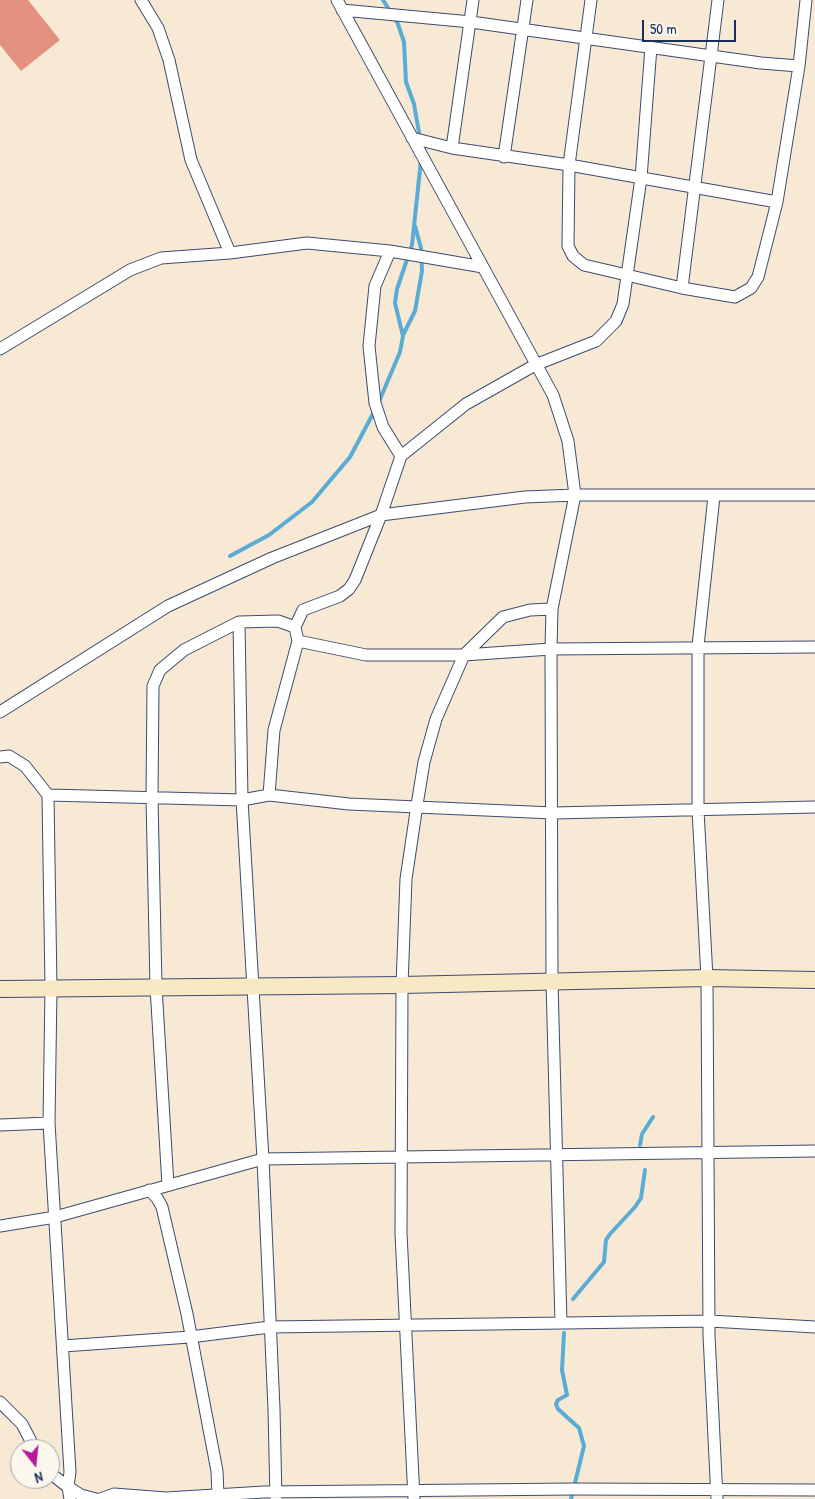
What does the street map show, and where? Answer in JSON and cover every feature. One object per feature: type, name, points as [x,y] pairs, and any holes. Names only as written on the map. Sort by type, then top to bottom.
[{"type":"street","points":[[141,0],[158,28],[166,52],[191,160],[230,253]]},
{"type":"street","points":[[452,148],[473,0]]},
{"type":"street","points":[[504,157],[527,0]]},
{"type":"street","points":[[591,0],[569,165],[568,246],[573,256],[584,265],[682,288],[735,297],[751,288],[758,277],[777,202],[799,66],[806,0]]},
{"type":"street","points":[[682,288],[718,0]]},
{"type":"street","points":[[340,5],[799,66]]},
{"type":"street","points":[[340,5],[552,395],[568,440],[575,495],[552,609],[551,649],[553,813],[552,982],[561,1323]]},
{"type":"street","points":[[269,795],[274,730],[298,642],[295,627],[303,610],[340,596],[349,589],[381,515],[401,456],[466,404],[536,365],[596,341],[616,321],[623,304],[640,178],[651,47]]},
{"type":"street","points":[[412,138],[452,148],[569,165],[777,202]]},
{"type":"street","points":[[0,348],[130,270],[161,258],[230,253],[307,244],[390,251],[483,267]]},
{"type":"street","points":[[390,251],[386,265],[375,286],[369,346],[375,402],[383,426],[401,456]]},
{"type":"street","points":[[0,712],[168,606],[272,558],[381,515],[525,497],[575,495],[815,495]]},
{"type":"street","points":[[714,496],[698,646],[698,810],[707,978],[710,1321],[717,1495]]},
{"type":"street","points":[[414,1495],[404,1324],[401,1233],[402,985],[406,879],[417,806],[424,762],[436,719],[464,655],[503,617],[530,610],[552,609]]},
{"type":"street","points":[[162,1207],[166,1185],[156,987],[152,798],[153,686],[160,670],[184,650],[239,622],[278,621],[295,627]]},
{"type":"street","points":[[239,622],[242,800],[251,986],[263,1159],[276,1496]]},
{"type":"street","points":[[298,642],[366,655],[464,655],[551,649],[698,646],[815,647]]},
{"type":"street","points":[[0,757],[9,756],[25,766],[48,795],[51,988],[49,1123],[63,1346],[70,1499]]},
{"type":"street","points":[[48,795],[242,800],[269,795],[349,804],[553,813],[815,807]]},
{"type":"street","points":[[0,989],[402,985],[707,978],[815,980]]},
{"type":"street","points":[[0,1125],[49,1123]]},
{"type":"street","points":[[0,1226],[55,1217],[263,1159],[815,1151]]},
{"type":"street","points":[[149,1190],[162,1207],[190,1337],[216,1471],[218,1494]]},
{"type":"street","points":[[63,1346],[190,1337],[270,1327],[710,1321],[815,1327]]},
{"type":"street","points":[[0,1402],[22,1424],[29,1439]]},
{"type":"street","points":[[60,1481],[80,1495],[96,1499]]},
{"type":"street","points":[[100,1499],[114,1494],[166,1498],[218,1494],[276,1496],[414,1495],[573,1489],[717,1495],[815,1490]]},
{"type":"building","points":[[0,0],[28,0],[60,40],[21,71],[0,45]]},
{"type":"waterway","points":[[383,0],[398,24],[404,42],[406,82],[414,104],[420,138]]},
{"type":"waterway","points":[[378,404],[400,352],[403,336],[395,303],[397,289],[412,245],[421,160]]},
{"type":"waterway","points":[[403,335],[415,311],[422,271],[421,248],[415,226]]},
{"type":"waterway","points":[[230,556],[269,535],[312,502],[350,457],[375,410]]},
{"type":"waterway","points":[[640,1145],[642,1134],[653,1117]]},
{"type":"waterway","points":[[573,1299],[604,1262],[606,1240],[610,1234],[641,1198],[645,1170]]},
{"type":"waterway","points":[[564,1333],[562,1370],[567,1395],[558,1400],[556,1404],[558,1409],[579,1428],[584,1446],[571,1499]]}]
